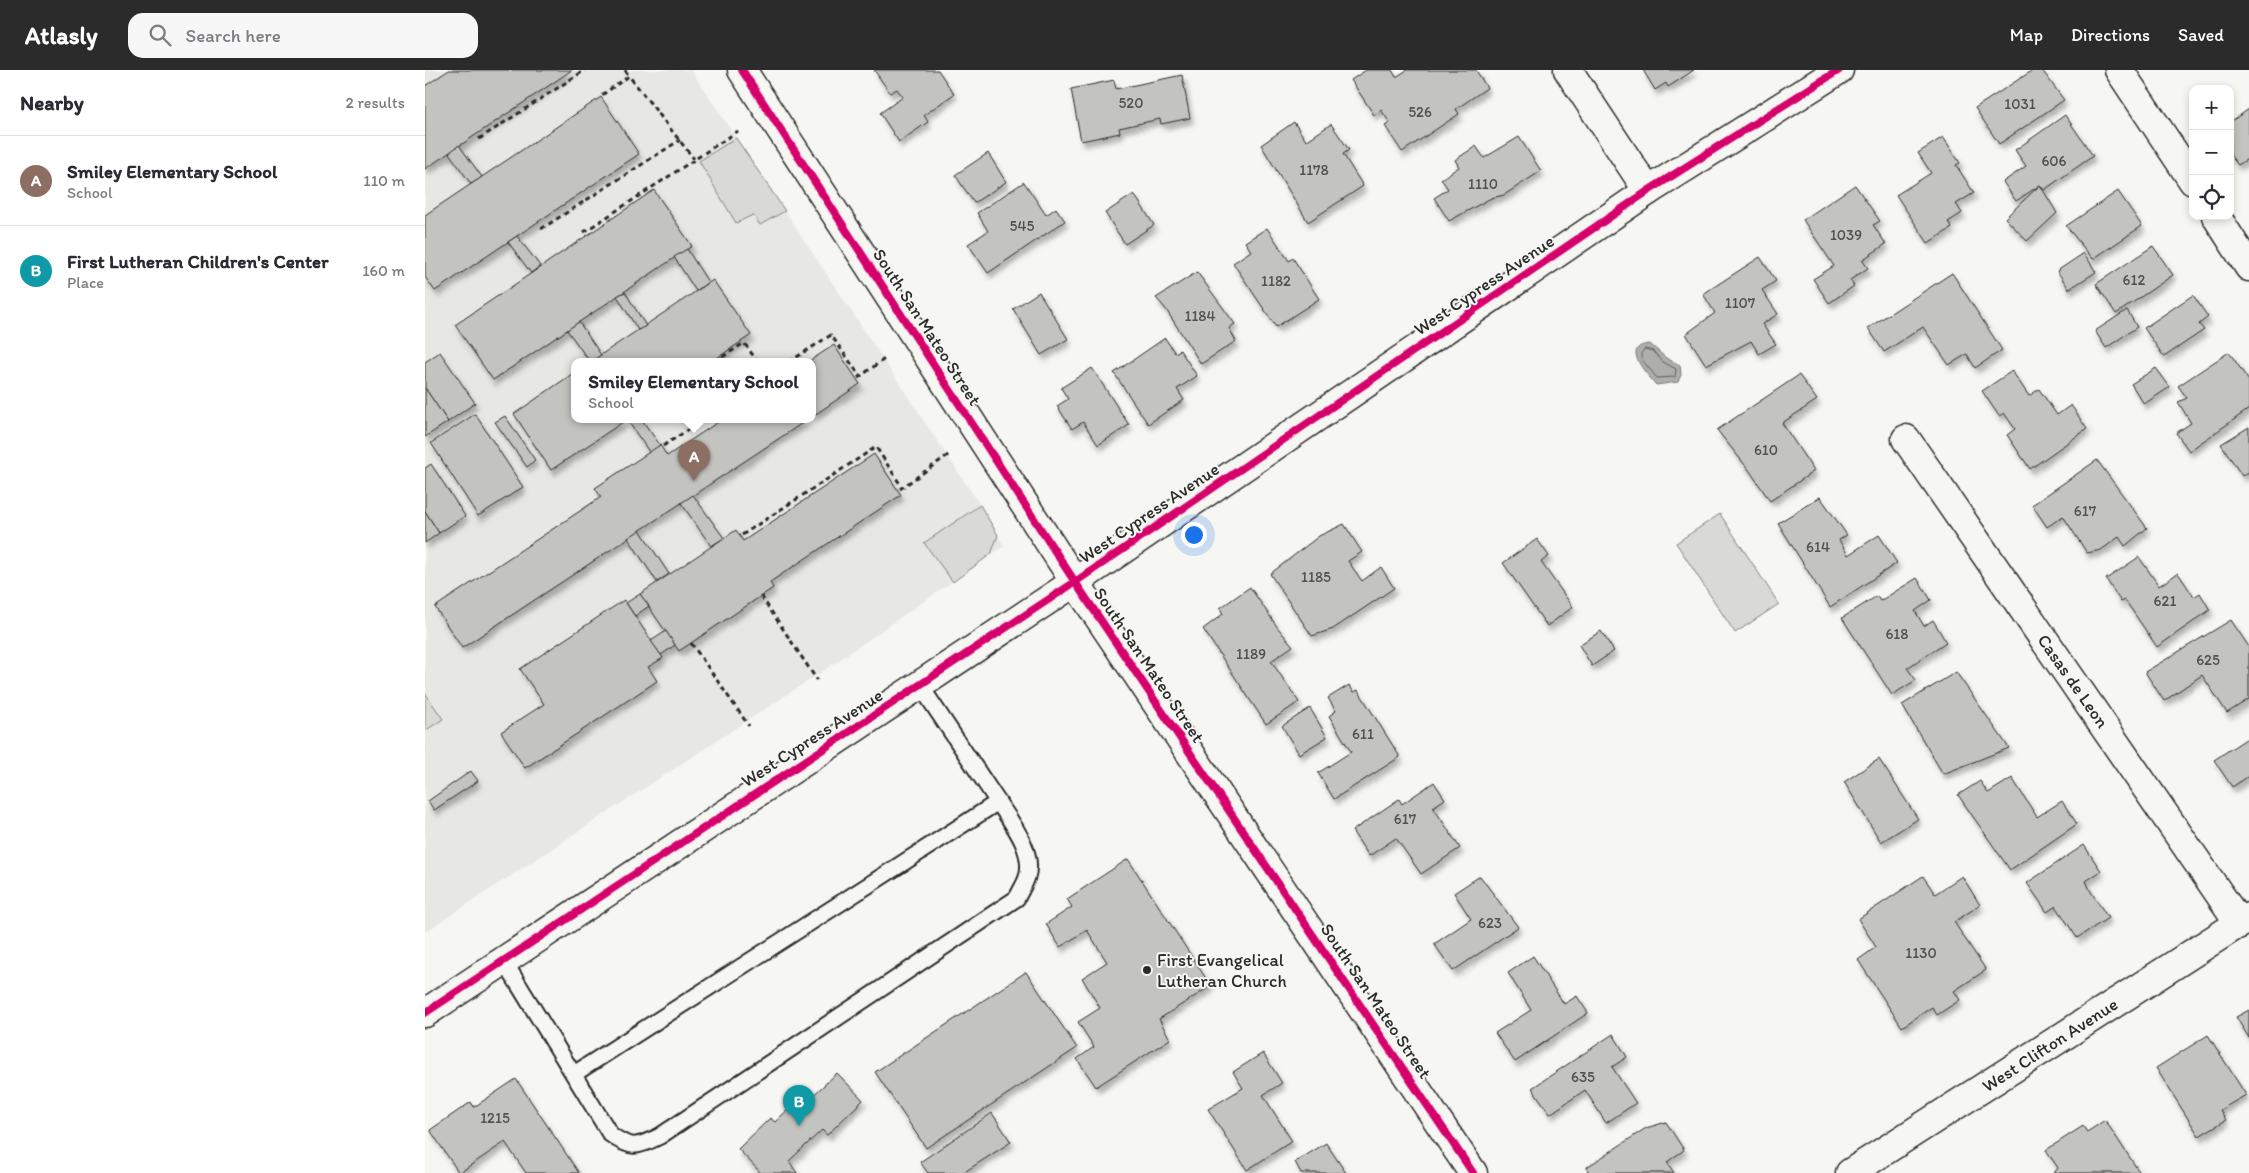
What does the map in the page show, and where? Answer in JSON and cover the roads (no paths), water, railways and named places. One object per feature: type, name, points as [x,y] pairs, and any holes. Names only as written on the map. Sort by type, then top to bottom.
[{"type":"street","name":"South San Mateo Street","points":[[741,70],[1075,582],[1473,1173]]},
{"type":"street","points":[[1568,70],[1648,191]]},
{"type":"street","name":"West Cypress Avenue","points":[[425,1013],[1075,582],[1648,191],[1839,70]]},
{"type":"street","points":[[2119,70],[2189,176]]},
{"type":"street","points":[[2219,220],[2249,267]]},
{"type":"street","name":"Casas de Leon","points":[[1906,439],[2244,920]]},
{"type":"street","name":"West Clifton Avenue","points":[[1850,1173],[2244,920]]},
{"type":"lane","points":[[504,961],[610,1134],[623,1144],[642,1144],[660,1136],[1017,898],[1028,876],[1027,857],[1022,841],[920,685]]},
{"type":"lane","points":[[573,1074],[998,802]]},
{"type":"water","points":[[1650,344],[1666,358],[1680,365],[1681,375],[1678,382],[1656,385],[1642,368],[1636,355],[1637,350],[1641,346]]},
{"type":"place","name":"Smiley Elementary School","points":[[694,481]]},
{"type":"place","name":"First Evangelical Lutheran Church","points":[[1147,970]]},
{"type":"place","name":"First Lutheran Children's Center","points":[[799,1126]]}]
